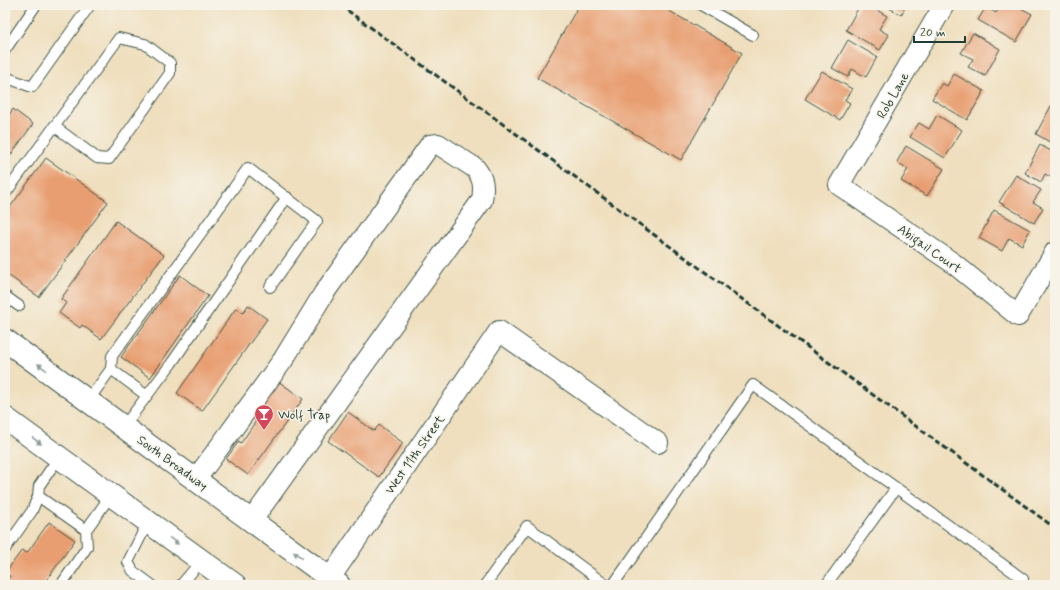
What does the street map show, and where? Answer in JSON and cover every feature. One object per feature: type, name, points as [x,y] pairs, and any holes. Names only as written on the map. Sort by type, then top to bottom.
[{"type":"main road","name":"South Broadway","points":[[5,340],[252,520],[332,583]]},
{"type":"main road","points":[[5,418],[234,585]]},
{"type":"street","name":"Rob Lane","points":[[839,185],[944,5]]},
{"type":"street","points":[[196,479],[284,360],[324,293],[430,146],[438,144],[475,168],[484,187],[482,200],[252,520]]},
{"type":"street","name":"Abigail Court","points":[[839,185],[953,263],[1018,316],[1055,252]]},
{"type":"street","name":"West 11th Street","points":[[332,583],[499,331],[658,443]]},
{"type":"lane","points":[[5,50],[36,5]]},
{"type":"lane","points":[[5,77],[32,87],[90,5]]},
{"type":"lane","points":[[701,5],[753,35]]},
{"type":"lane","points":[[5,194],[54,126],[119,38],[145,44],[170,63],[170,73],[109,158],[97,158],[54,126]]},
{"type":"lane","points":[[88,400],[110,369],[112,356],[248,168],[317,221],[270,287]]},
{"type":"lane","points":[[124,426],[176,358],[287,197]]},
{"type":"lane","points":[[5,296],[19,306]]},
{"type":"lane","points":[[110,369],[147,396]]},
{"type":"lane","points":[[613,585],[753,385],[1023,579],[1019,585]]},
{"type":"lane","points":[[5,549],[32,511],[40,486],[59,457]]},
{"type":"lane","points":[[826,585],[896,488]]},
{"type":"lane","points":[[61,585],[87,547],[86,530],[111,495]]},
{"type":"lane","points":[[38,496],[86,530]]},
{"type":"lane","points":[[148,522],[128,562],[133,571],[152,585]]},
{"type":"lane","points":[[485,585],[527,526],[606,585]]},
{"type":"lane","points":[[181,585],[201,561]]},
{"type":"building","points":[[579,5],[659,5],[742,53],[681,160],[537,78]]},
{"type":"building","points":[[860,5],[868,5],[887,16],[879,29],[889,35],[880,50],[846,30]]},
{"type":"building","points":[[884,5],[905,5],[906,6],[901,15]]},
{"type":"building","points":[[1001,5],[1015,5],[1032,14],[1016,42],[978,20],[986,7],[996,13]]},
{"type":"building","points":[[973,33],[1000,49],[985,76],[968,67],[973,59],[961,53]]},
{"type":"building","points":[[848,40],[877,57],[866,77],[852,69],[848,77],[832,68]]},
{"type":"building","points":[[822,71],[852,89],[845,100],[850,103],[840,120],[805,99]]},
{"type":"building","points":[[954,74],[984,91],[967,120],[932,99],[942,83],[947,86]]},
{"type":"building","points":[[1051,106],[1055,108],[1055,145],[1036,134]]},
{"type":"building","points":[[13,109],[33,124],[5,163],[5,120]]},
{"type":"building","points":[[937,115],[962,130],[945,158],[910,137],[919,123],[929,129]]},
{"type":"building","points":[[1040,145],[1055,153],[1055,179],[1045,174],[1041,182],[1025,173]]},
{"type":"building","points":[[906,146],[944,169],[927,196],[901,181],[908,169],[897,162]]},
{"type":"building","points":[[46,158],[108,202],[39,297],[5,273],[5,214]]},
{"type":"building","points":[[1016,175],[1041,190],[1033,202],[1043,208],[1034,223],[999,202]]},
{"type":"building","points":[[994,210],[1030,230],[1022,245],[1009,238],[1002,251],[979,238]]},
{"type":"building","points":[[116,221],[164,255],[101,339],[82,325],[80,328],[59,313],[66,303],[61,299]]},
{"type":"building","points":[[180,275],[208,296],[150,378],[121,357]]},
{"type":"building","points":[[248,305],[267,319],[202,411],[177,393],[236,308],[243,313]]},
{"type":"building","name":"Wolf Trap","points":[[278,381],[303,399],[248,475],[226,459],[239,441],[241,443],[256,421],[252,417]]},
{"type":"building","points":[[348,412],[374,431],[379,425],[403,443],[379,477],[328,441]]},
{"type":"building","points":[[49,522],[75,540],[43,585],[11,585],[6,581],[10,576],[5,573],[22,550],[27,553]]},
{"type":"railway","points":[[340,5],[1055,528]]},
{"type":"place","name":"Wolf Trap","points":[[264,431]]}]
